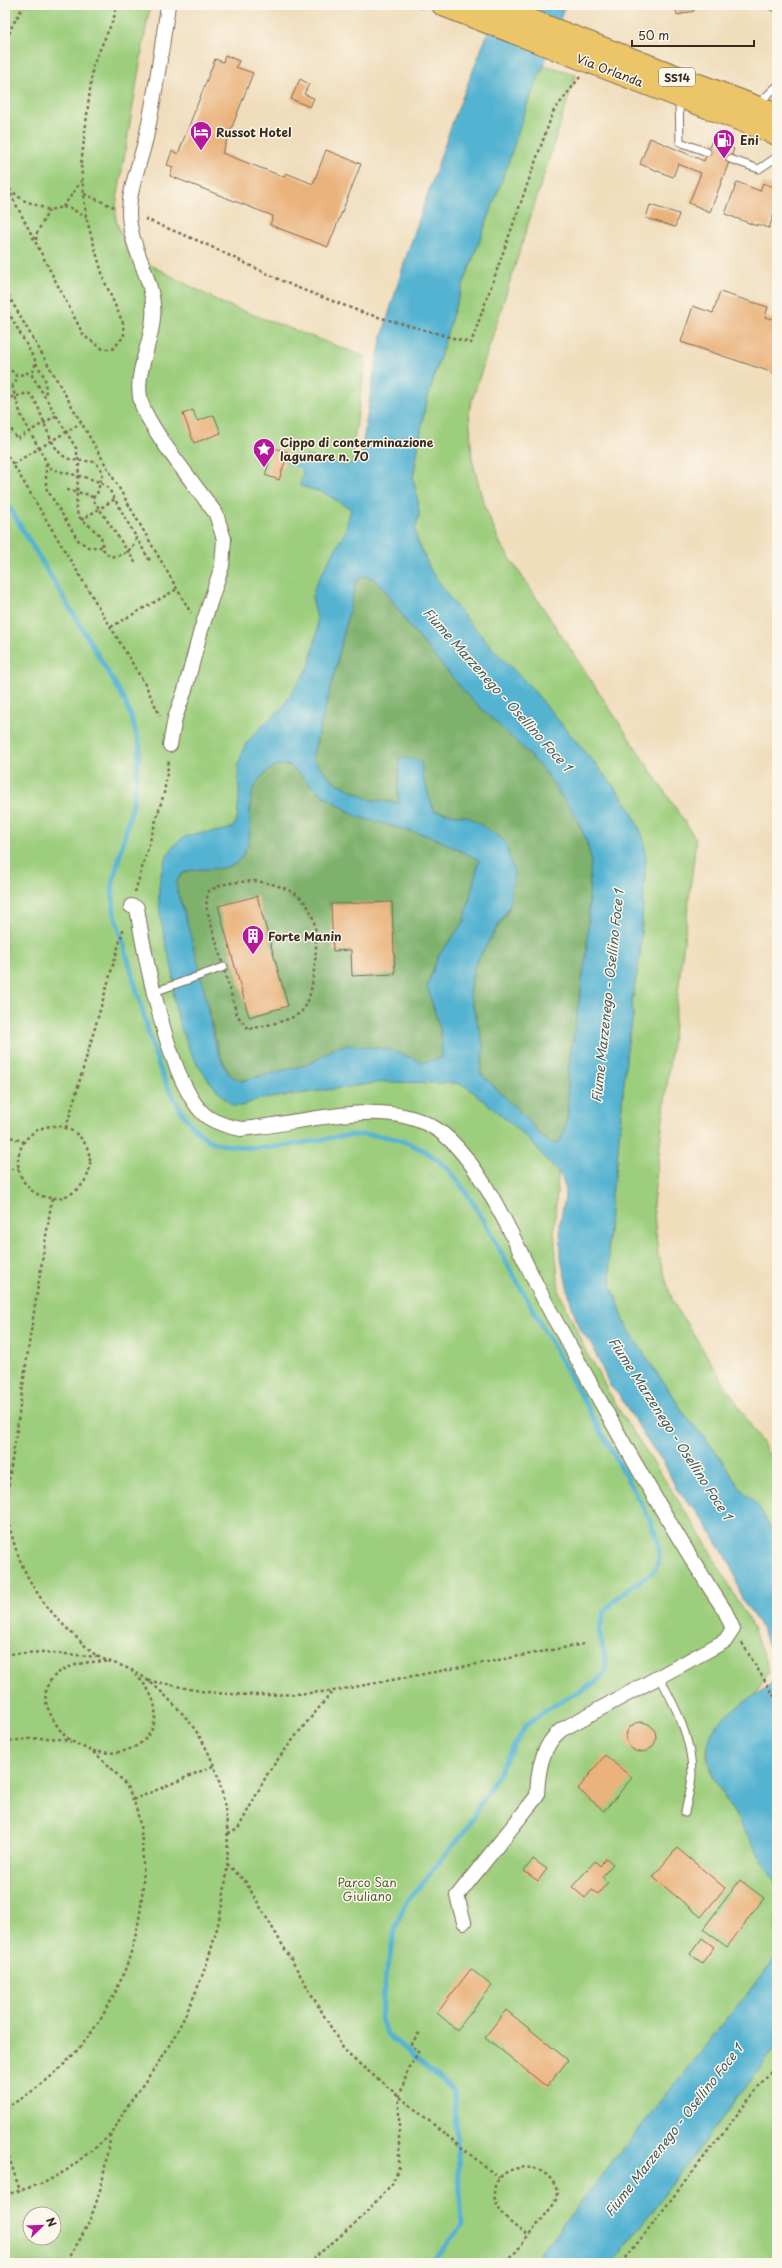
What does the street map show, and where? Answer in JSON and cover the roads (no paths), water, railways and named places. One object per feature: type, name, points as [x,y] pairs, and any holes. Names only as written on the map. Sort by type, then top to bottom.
[{"type":"main road","name":"Via Orlanda","points":[[444,5],[755,106],[777,115]]},
{"type":"main road","name":"Via Orlanda","points":[[490,5],[573,47],[679,97],[777,134]]},
{"type":"street","points":[[168,5],[147,133],[132,192],[129,213],[139,258],[152,295],[153,319],[141,370],[139,393],[144,410],[216,514],[224,539],[222,566],[201,630],[185,690],[175,718],[170,745]]},
{"type":"street","points":[[131,906],[137,908],[141,942],[175,1066],[193,1100],[208,1118],[226,1126],[241,1129],[359,1113],[402,1116],[433,1126],[467,1156],[492,1199],[542,1297],[616,1430],[724,1611],[733,1629],[725,1641],[561,1730],[552,1737],[547,1745],[538,1778],[538,1796],[457,1896],[464,1922]]},
{"type":"lane","points":[[755,106],[777,86]]},
{"type":"lane","points":[[679,97],[680,142],[707,152]]},
{"type":"lane","points":[[730,159],[759,169],[777,157]]},
{"type":"lane","points":[[154,992],[224,967]]},
{"type":"lane","points":[[659,1676],[680,1715],[687,1744],[692,1774],[685,1813]]},
{"type":"water","name":"Fiume Marzenego - Osellino Foce 1","points":[[499,5],[565,5],[544,65],[528,102],[508,164],[455,307],[425,407],[413,478],[418,501],[419,515],[415,530],[417,540],[431,571],[456,607],[494,650],[527,683],[612,784],[630,808],[643,837],[646,857],[640,955],[632,1001],[633,1017],[627,1047],[616,1171],[611,1195],[608,1245],[611,1283],[625,1323],[640,1348],[686,1416],[717,1453],[740,1488],[759,1507],[777,1540],[777,1885],[715,1781],[709,1761],[708,1745],[712,1731],[720,1721],[731,1711],[773,1682],[775,1671],[768,1644],[759,1624],[742,1599],[732,1567],[702,1518],[677,1490],[664,1463],[649,1443],[619,1395],[610,1386],[592,1345],[579,1328],[571,1303],[561,1259],[560,1222],[565,1197],[564,1183],[561,1176],[527,1138],[509,1122],[467,1087],[455,1083],[384,1082],[256,1100],[242,1106],[233,1106],[213,1086],[196,1062],[179,1023],[173,997],[174,980],[162,925],[159,893],[160,877],[165,861],[173,847],[186,836],[225,830],[233,827],[237,820],[239,794],[238,765],[245,745],[260,728],[282,708],[309,667],[317,632],[317,619],[312,597],[316,584],[345,532],[351,509],[324,493],[300,486],[306,456],[347,466],[361,455],[372,384],[382,336],[406,257],[453,121]],"holes":[[[364,576],[373,578],[385,590],[410,627],[468,696],[522,747],[544,771],[575,815],[585,837],[591,858],[587,950],[568,1073],[568,1113],[564,1134],[558,1143],[552,1143],[542,1137],[522,1114],[480,1073],[484,1047],[469,992],[474,966],[509,907],[514,873],[505,841],[469,817],[434,811],[423,778],[421,761],[400,757],[398,791],[399,803],[371,800],[332,780],[312,758],[336,667],[356,581]],[[277,765],[289,765],[323,795],[358,817],[433,837],[479,860],[464,922],[439,955],[427,986],[441,1032],[442,1058],[423,1062],[387,1049],[348,1045],[336,1047],[310,1064],[241,1081],[228,1073],[225,1068],[216,1045],[203,984],[176,885],[181,875],[188,871],[226,867],[234,864],[241,858],[247,845],[250,833],[251,798],[255,787],[263,776]]]},
{"type":"water","name":"Fiume Marzenego - Osellino Foce 1","points":[[777,1956],[777,2046],[612,2263],[532,2263]]},
{"type":"waterway","points":[[279,458],[309,470]]},
{"type":"waterway","points":[[5,500],[123,697],[131,716],[140,747],[133,803],[112,886],[114,911],[154,1053],[166,1083],[186,1118],[201,1135],[210,1141],[219,1144],[260,1148],[287,1146],[337,1137],[362,1135],[387,1137],[413,1145],[439,1161],[460,1184],[480,1214],[648,1516],[659,1543],[659,1558],[655,1570],[618,1597],[605,1611],[599,1631],[606,1661],[605,1672],[595,1683],[550,1707],[526,1725],[465,1831],[405,1904],[396,1926],[385,1978],[381,2019],[387,2034],[454,2091],[462,2225],[432,2263]]},
{"type":"place","name":"Russot Hotel","points":[[201,152]]},
{"type":"place","name":"Eni","points":[[724,160]]},
{"type":"place","name":"Cippo di conterminazione lagunare n. 70","points":[[264,468]]},
{"type":"place","name":"Forte Manin","points":[[253,956]]},
{"type":"park label","name":"Parco San Giuliano","points":[[367,1889]]}]
